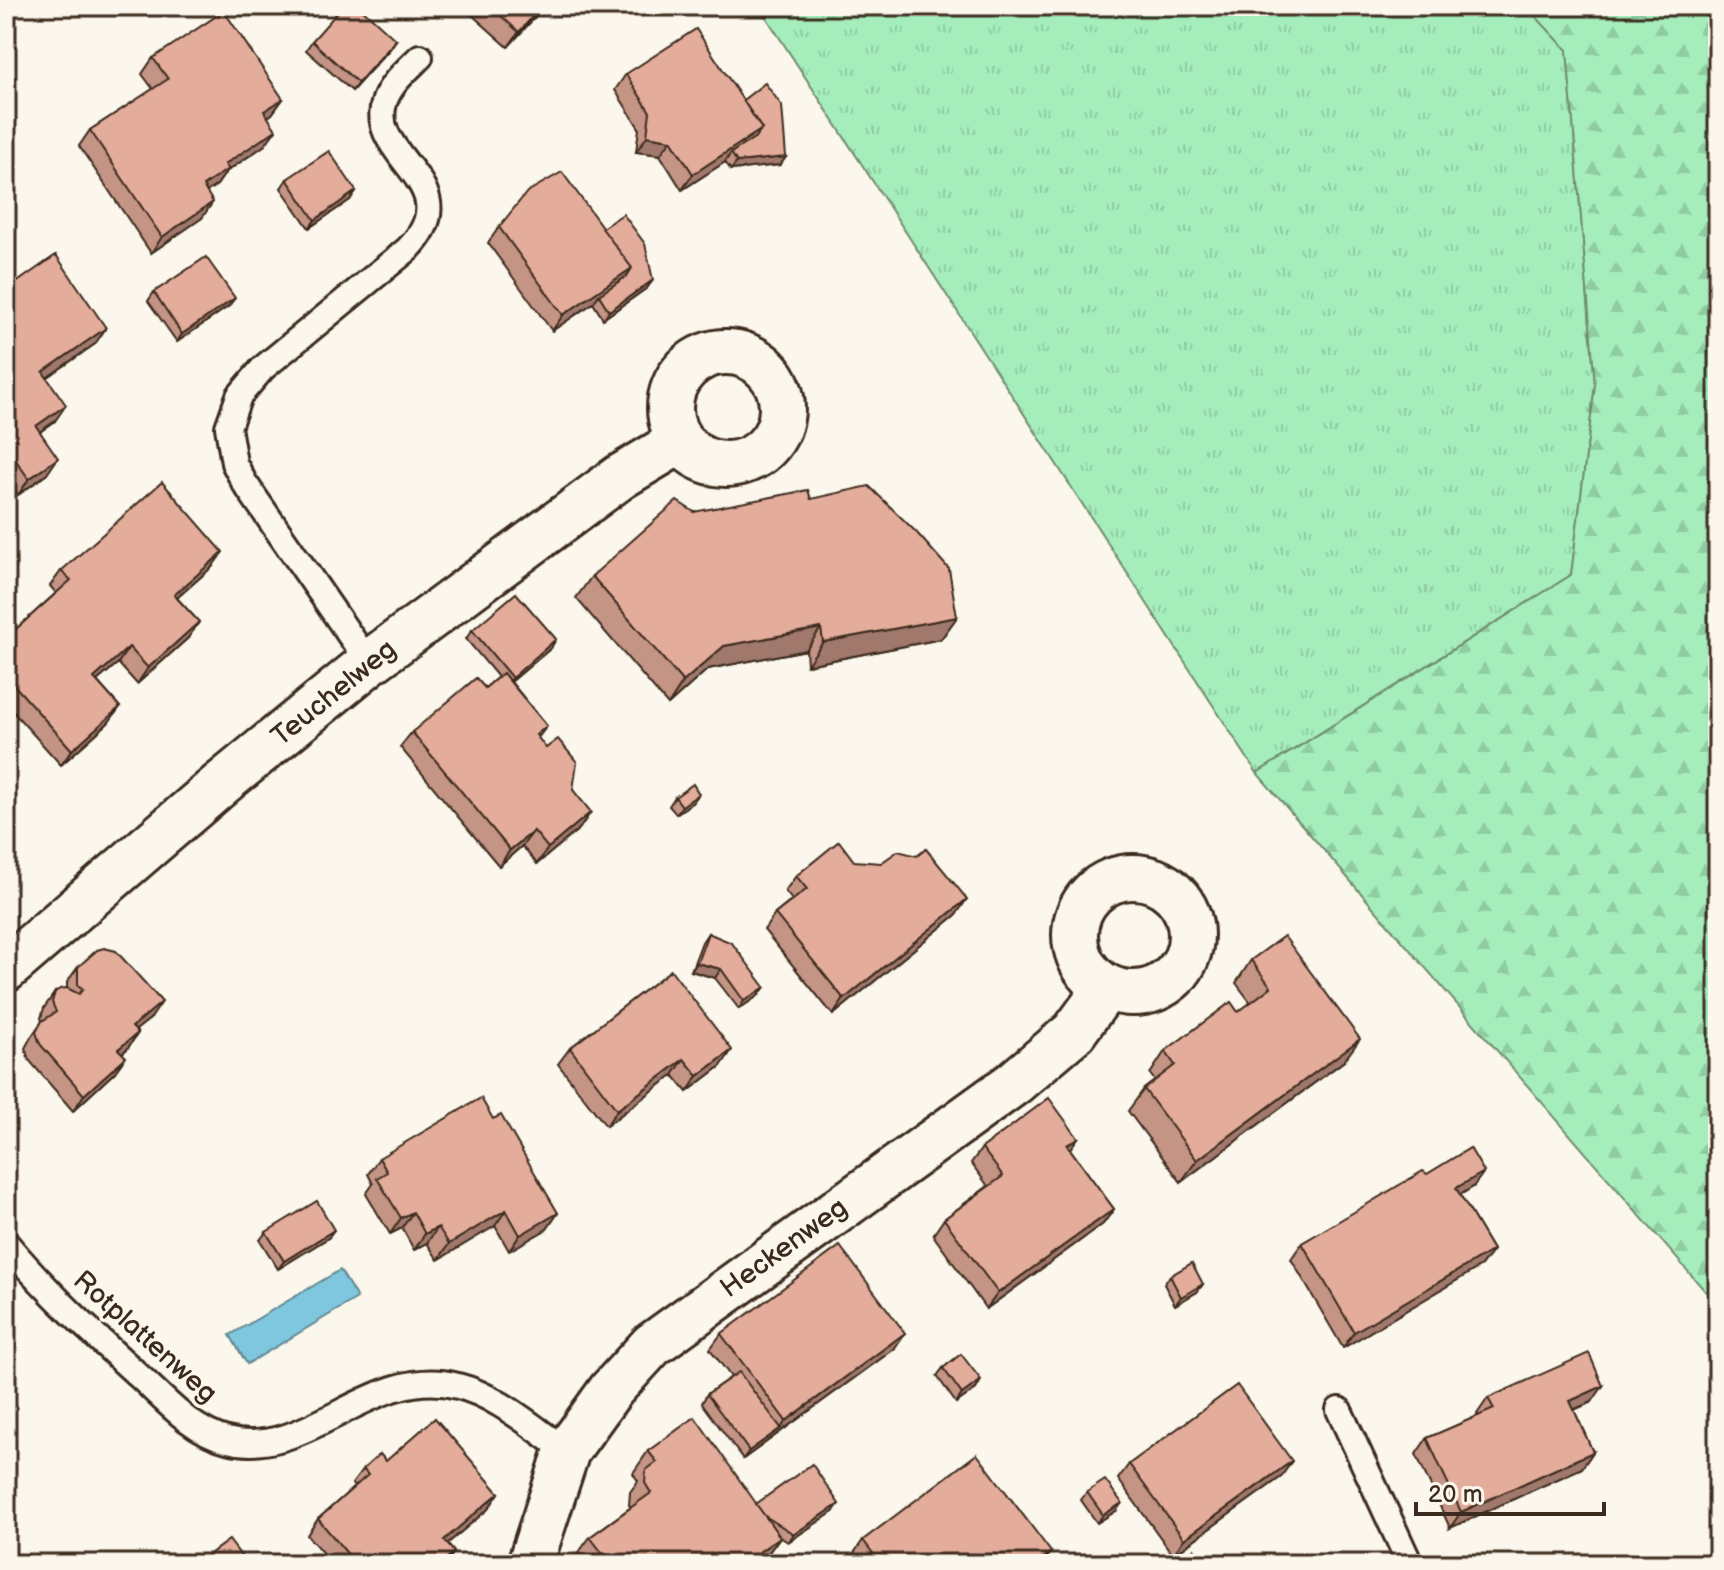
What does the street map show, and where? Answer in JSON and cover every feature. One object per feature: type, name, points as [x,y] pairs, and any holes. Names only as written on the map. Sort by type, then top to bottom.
[{"type":"street","name":"Teuchelweg","points":[[6,969],[221,784],[369,663],[620,477],[680,441]]},
{"type":"street","name":"Heckenweg","points":[[530,1564],[567,1451],[611,1390],[652,1345],[1014,1083],[1074,1032],[1107,987]]},
{"type":"lane","points":[[369,663],[244,482],[234,463],[228,427],[239,396],[263,368],[408,249],[425,227],[429,200],[423,185],[387,131],[383,115],[384,101],[391,88],[420,57]]},
{"type":"lane","name":"Rotplattenweg","points":[[6,1243],[86,1328],[171,1405],[209,1434],[229,1441],[269,1441],[289,1436],[404,1384],[429,1381],[459,1386],[492,1400],[567,1451]]},
{"type":"lane","points":[[1339,1410],[1410,1564]]},
{"type":"green space","points":[[759,6],[1526,6],[1567,49],[1595,385],[1571,575],[1257,773]]},
{"type":"green space","points":[[1526,6],[1718,6],[1718,1306],[1257,773],[1571,575],[1595,385],[1567,50]]},
{"type":"water","points":[[340,1270],[357,1298],[247,1364],[230,1335]]},
{"type":"building","points":[[343,6],[359,6],[396,40],[358,83],[312,41]]},
{"type":"building","points":[[490,6],[542,6],[519,32]]},
{"type":"building","points":[[224,11],[283,99],[264,111],[276,130],[225,164],[228,169],[203,186],[213,202],[162,237],[90,130],[168,79],[153,58]]},
{"type":"building","points":[[696,29],[762,129],[693,174],[671,140],[647,136],[650,112],[626,74]]},
{"type":"building","points":[[765,83],[782,106],[786,157],[737,162],[731,153],[756,137],[762,129],[743,100]]},
{"type":"building","points":[[329,151],[356,191],[315,220],[287,179]]},
{"type":"building","points":[[562,172],[632,268],[563,315],[499,227],[527,192]]},
{"type":"building","points":[[623,214],[645,244],[653,280],[609,311],[599,295],[627,276],[632,268],[602,228]]},
{"type":"building","points":[[56,255],[106,328],[43,372],[66,405],[36,426],[58,458],[29,479],[6,446],[6,290]]},
{"type":"building","points":[[206,257],[235,298],[182,334],[154,292]]},
{"type":"building","points":[[162,482],[223,552],[174,595],[199,622],[148,668],[129,647],[94,678],[120,707],[72,750],[6,676],[6,638],[71,580],[61,571]]},
{"type":"building","points":[[869,486],[949,569],[957,617],[823,642],[821,628],[724,646],[683,682],[592,576],[677,501],[694,512],[808,490],[811,499]]},
{"type":"building","points":[[516,593],[556,639],[512,678],[472,630]]},
{"type":"building","points":[[503,673],[547,726],[536,735],[546,748],[558,739],[577,762],[573,790],[591,812],[548,848],[534,831],[510,850],[412,732],[476,678],[485,688]]},
{"type":"building","points":[[693,784],[699,794],[682,806],[675,797]]},
{"type":"building","points":[[839,841],[854,861],[881,863],[898,851],[917,856],[926,849],[967,899],[844,999],[775,914],[807,889],[796,876]]},
{"type":"building","points":[[708,933],[732,943],[765,987],[744,1001],[721,969],[697,963]]},
{"type":"building","points":[[1284,936],[1360,1039],[1197,1160],[1144,1089],[1175,1065],[1165,1051],[1231,1002],[1238,1012],[1271,987],[1251,960]]},
{"type":"building","points":[[97,950],[116,951],[162,1002],[132,1027],[138,1033],[118,1049],[126,1057],[84,1095],[40,1044],[36,1032],[42,1021],[56,1012],[52,1002],[55,992],[67,988],[79,994],[83,989],[78,985],[78,967]]},
{"type":"building","points":[[671,970],[732,1050],[698,1076],[684,1059],[617,1110],[570,1048]]},
{"type":"building","points":[[481,1098],[493,1119],[501,1115],[558,1213],[520,1235],[506,1210],[449,1244],[438,1227],[425,1234],[413,1212],[401,1218],[377,1178],[387,1172],[379,1158]]},
{"type":"building","points":[[1049,1098],[1078,1138],[1067,1145],[1114,1209],[998,1293],[944,1219],[1003,1176],[982,1148]]},
{"type":"building","points":[[1470,1148],[1484,1172],[1456,1188],[1493,1250],[1354,1332],[1302,1243],[1423,1171],[1427,1174]]},
{"type":"building","points":[[317,1201],[334,1230],[284,1261],[266,1232]]},
{"type":"building","points":[[840,1246],[905,1333],[786,1421],[721,1334]]},
{"type":"building","points":[[1192,1263],[1203,1284],[1181,1297],[1170,1276]]},
{"type":"building","points":[[1589,1353],[1603,1386],[1570,1401],[1593,1452],[1461,1512],[1427,1438],[1494,1409],[1488,1398]]},
{"type":"building","points":[[961,1354],[981,1380],[962,1394],[943,1368]]},
{"type":"building","points":[[739,1372],[781,1428],[749,1451],[707,1394]]},
{"type":"building","points":[[1237,1385],[1292,1461],[1184,1539],[1129,1464]]},
{"type":"building","points":[[695,1417],[780,1537],[742,1564],[609,1564],[590,1537],[651,1493],[645,1483],[646,1470],[657,1462],[648,1451]]},
{"type":"building","points":[[435,1418],[499,1493],[444,1540],[454,1552],[440,1564],[356,1564],[318,1519],[368,1475],[363,1469],[380,1454],[386,1461]]},
{"type":"building","points":[[977,1454],[1051,1552],[1036,1564],[881,1564],[863,1540]]},
{"type":"building","points":[[812,1464],[839,1504],[794,1534],[765,1516],[756,1504]]},
{"type":"building","points":[[1105,1480],[1122,1503],[1103,1515],[1087,1492]]},
{"type":"building","points":[[229,1540],[245,1561],[255,1564],[196,1564]]},
{"type":"building","points":[[1194,1549],[1205,1564],[1181,1564],[1178,1561]]},
{"type":"building","points":[[154,1558],[160,1564],[146,1564]]}]
